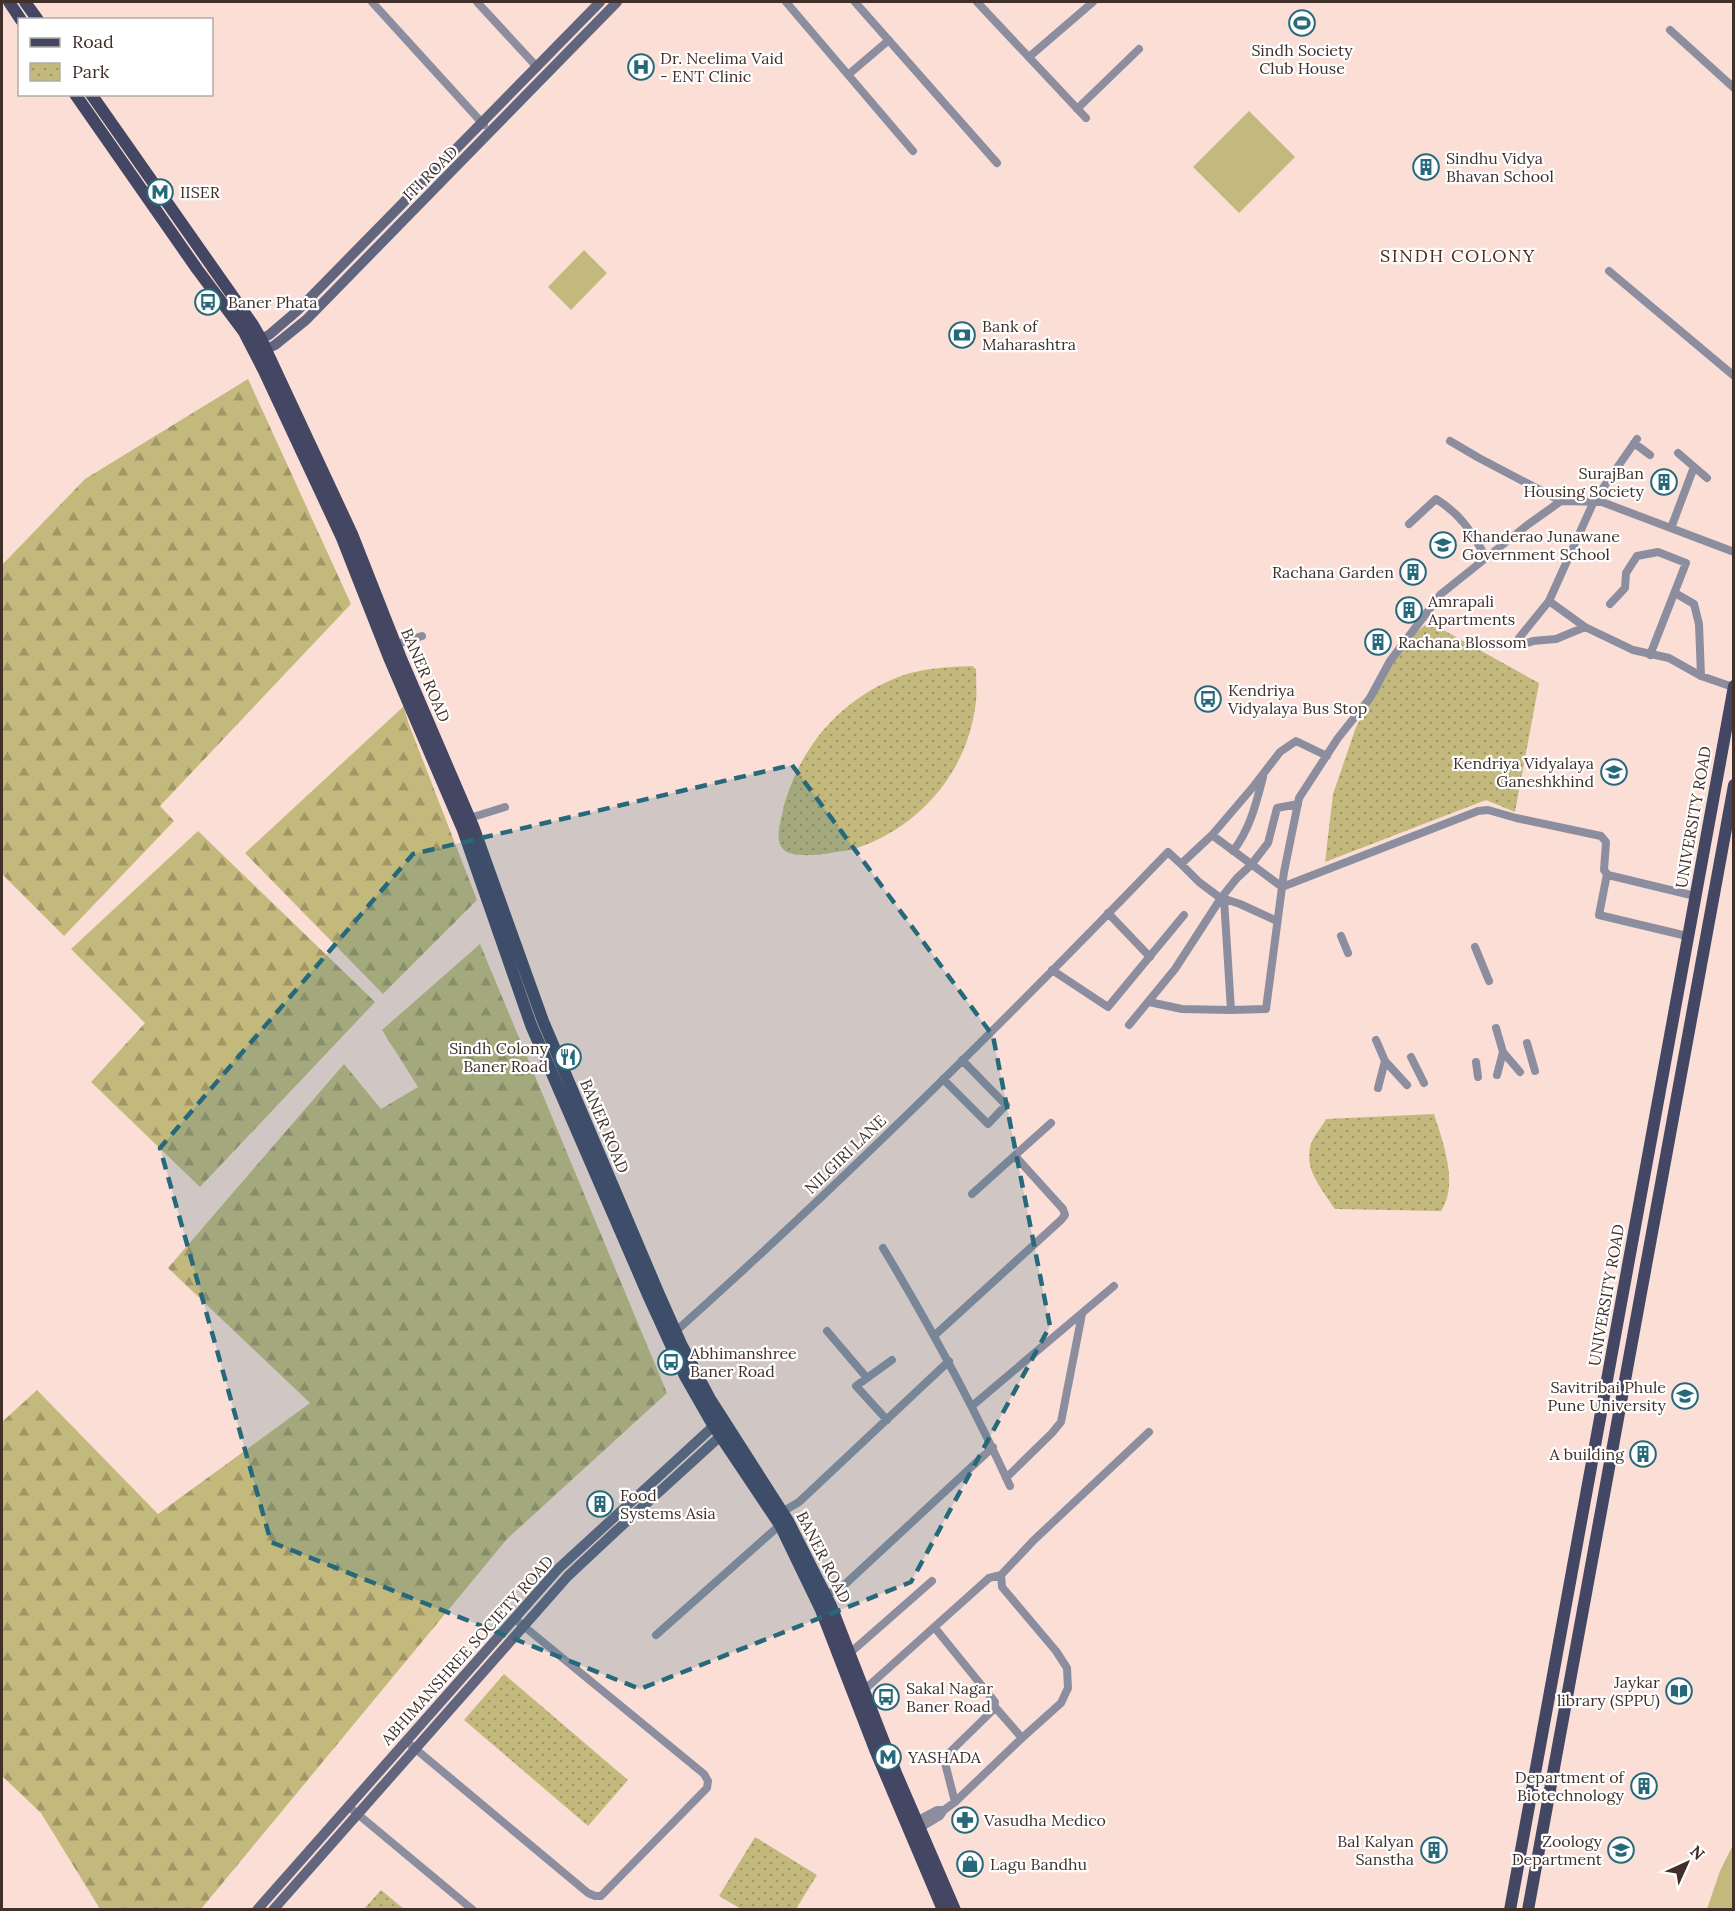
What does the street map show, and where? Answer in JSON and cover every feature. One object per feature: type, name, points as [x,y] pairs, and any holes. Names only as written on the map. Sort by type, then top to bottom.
[{"type":"main road","points":[[9,2],[20,18]]},
{"type":"main road","points":[[26,2],[37,18]]},
{"type":"main road","points":[[76,96],[258,347]]},
{"type":"main road","points":[[92,96],[254,326],[258,347]]},
{"type":"main road","name":"BANER ROAD","points":[[258,347],[352,534],[395,645],[470,818],[546,1043],[649,1297],[685,1376],[782,1512],[799,1541],[821,1596],[830,1630],[876,1752],[943,1910]]},
{"type":"main road","name":"BANER ROAD","points":[[258,347],[342,538],[390,660],[463,830],[531,1025],[546,1043],[675,1332],[721,1427],[821,1596],[850,1653],[918,1825],[955,1910]]},
{"type":"main road","name":"UNIVERSITY ROAD","points":[[1510,1910],[1733,687]]},
{"type":"main road","name":"UNIVERSITY ROAD","points":[[1528,1910],[1734,785]]},
{"type":"street","points":[[372,2],[490,132]]},
{"type":"street","points":[[477,2],[537,67]]},
{"type":"street","name":"ITI ROAD","points":[[258,347],[297,311],[601,4],[617,2]]},
{"type":"street","points":[[786,2],[913,151]]},
{"type":"street","points":[[855,2],[997,163]]},
{"type":"street","points":[[977,2],[1086,118]]},
{"type":"street","points":[[1029,57],[1093,2]]},
{"type":"street","name":"ITI ROAD","points":[[258,347],[275,345],[306,320],[599,21],[601,4]]},
{"type":"street","points":[[1671,30],[1734,88]]},
{"type":"street","points":[[849,74],[889,40]]},
{"type":"street","points":[[1077,109],[1139,49]]},
{"type":"street","points":[[436,170],[445,178]]},
{"type":"street","points":[[1608,271],[1734,376]]},
{"type":"street","points":[[1450,441],[1561,501],[1594,501],[1734,552]]},
{"type":"street","points":[[1585,627],[1556,639],[1522,645],[1518,643],[1519,638],[1549,601],[1594,501],[1636,441],[1650,455]]},
{"type":"street","points":[[1678,453],[1707,478]]},
{"type":"street","points":[[1671,528],[1694,467]]},
{"type":"street","points":[[1409,524],[1436,499],[1448,506],[1466,524],[1486,557]]},
{"type":"street","points":[[1149,1002],[1182,1009],[1266,1010],[1282,887],[1299,798],[1338,738],[1370,698],[1390,661],[1441,594],[1561,501]]},
{"type":"street","points":[[1610,604],[1625,588],[1626,573],[1637,556],[1658,552],[1686,563],[1650,655]]},
{"type":"street","points":[[1675,593],[1694,604],[1700,624],[1701,676]]},
{"type":"street","points":[[1549,601],[1585,627],[1632,650],[1670,658],[1701,676],[1733,687]]},
{"type":"street","points":[[395,645],[422,636]]},
{"type":"street","points":[[1277,921],[1223,898],[1199,882],[1181,864],[1212,835],[1280,752],[1296,741],[1327,756]]},
{"type":"street","points":[[1233,851],[1244,837],[1254,812],[1264,773]]},
{"type":"street","points":[[1129,1025],[1175,969],[1237,878],[1251,865],[1268,843],[1277,808],[1298,804]]},
{"type":"street","points":[[470,818],[505,807]]},
{"type":"street","points":[[1282,887],[1483,810],[1603,837],[1606,842],[1604,870],[1607,874],[1599,915],[1688,936]]},
{"type":"street","points":[[1212,835],[1282,887]]},
{"type":"street","name":"NILGIRI LANE","points":[[675,1332],[747,1268],[1030,994],[1168,852],[1181,864]]},
{"type":"street","points":[[1607,874],[1695,897]]},
{"type":"street","points":[[1223,898],[1231,1010]]},
{"type":"street","points":[[1108,914],[1150,957]]},
{"type":"street","points":[[1052,970],[1108,1007],[1184,915]]},
{"type":"street","points":[[1341,936],[1348,953]]},
{"type":"street","points":[[1475,947],[1489,981]]},
{"type":"street","points":[[1496,1028],[1503,1052],[1520,1072]]},
{"type":"street","points":[[1376,1040],[1385,1061],[1407,1085]]},
{"type":"street","points":[[1527,1043],[1535,1071]]},
{"type":"street","points":[[1497,1075],[1503,1052]]},
{"type":"street","points":[[1411,1057],[1424,1083]]},
{"type":"street","points":[[943,1078],[988,1124],[1006,1106],[962,1060]]},
{"type":"street","points":[[1378,1088],[1385,1061]]},
{"type":"street","points":[[1476,1062],[1478,1077]]},
{"type":"street","points":[[972,1194],[1052,1123]]},
{"type":"street","points":[[935,1335],[1065,1215],[1063,1209],[1015,1156]]},
{"type":"street","points":[[883,1248],[949,1361],[993,1446],[1008,1482],[1061,1422],[1082,1314]]},
{"type":"street","points":[[972,1406],[1114,1286]]},
{"type":"street","points":[[827,1331],[867,1378]]},
{"type":"street","points":[[887,1420],[856,1386],[892,1360]]},
{"type":"street","points":[[782,1512],[799,1502],[949,1361]]},
{"type":"street","name":"ABHIMANSHREE SOCIETY ROAD","points":[[257,1910],[560,1568],[721,1427]]},
{"type":"street","name":"ABHIMANSHREE SOCIETY ROAD","points":[[273,1910],[577,1568],[721,1427]]},
{"type":"street","points":[[864,1690],[989,1578],[1001,1575],[1034,1540],[1149,1432]]},
{"type":"street","points":[[821,1596],[841,1588],[993,1446]]},
{"type":"street","points":[[656,1635],[780,1525]]},
{"type":"street","points":[[918,1825],[937,1810],[944,1810],[955,1802],[1061,1703],[1068,1688],[1067,1668],[1056,1651],[1002,1587],[1001,1575]]},
{"type":"street","points":[[850,1653],[932,1581]]},
{"type":"street","points":[[406,1742],[588,1893],[595,1896],[601,1896],[707,1788],[708,1781],[704,1774],[514,1619]]},
{"type":"street","points":[[935,1628],[994,1700],[995,1707],[1022,1738]]},
{"type":"street","points":[[955,1802],[946,1758],[995,1707]]},
{"type":"street","points":[[348,1806],[473,1910]]},
{"type":"highlighted area","points":[[792,765],[993,1036],[1050,1326],[911,1582],[640,1689],[271,1542],[160,1148],[413,854]]},
{"type":"green space","points":[[1249,111],[1295,157],[1239,213],[1193,167]]},
{"type":"green space","points":[[584,250],[607,273],[571,310],[548,287]]},
{"type":"green space","points":[[248,379],[351,604],[160,806],[174,821],[64,936],[2,874],[2,565],[85,479]]},
{"type":"green space","points":[[1429,622],[1539,683],[1515,812],[1486,800],[1325,862],[1333,794],[1356,727],[1407,639]]},
{"type":"green space","points":[[972,666],[976,669],[976,701],[972,726],[964,750],[938,792],[921,810],[880,838],[854,849],[805,855],[792,854],[783,849],[779,841],[779,830],[790,788],[808,752],[833,720],[864,694],[901,676],[945,667]]},
{"type":"green space","points":[[404,706],[408,722],[477,900],[383,994],[245,853]]},
{"type":"green space","points":[[198,831],[375,1002],[200,1187],[91,1082],[145,1023],[71,949]]},
{"type":"green space","points":[[480,944],[667,1393],[507,1539],[201,1909],[100,1909],[41,1813],[2,1776],[2,1422],[37,1390],[158,1514],[310,1403],[168,1268],[344,1064],[381,1109],[418,1087],[382,1030]]},
{"type":"green space","points":[[1434,1114],[1445,1150],[1449,1176],[1449,1188],[1441,1211],[1335,1209],[1315,1178],[1309,1153],[1314,1137],[1326,1119]]},
{"type":"green space","points":[[504,1674],[628,1780],[588,1826],[464,1720]]},
{"type":"green space","points":[[755,1837],[817,1875],[796,1909],[741,1909],[719,1896]]},
{"type":"green space","points":[[1733,1845],[1733,1909],[1707,1909],[1720,1871]]},
{"type":"green space","points":[[381,1890],[404,1909],[364,1909]]},
{"type":"place","name":"Sindh Society Club House","points":[[1302,23]]},
{"type":"place","name":"Dr. Neelima Vaid - ENT Clinic","points":[[641,67]]},
{"type":"place","name":"Sindhu Vidya Bhavan School","points":[[1426,167]]},
{"type":"place","name":"IISER","points":[[160,192]]},
{"type":"place","name":"Baner Phata","points":[[208,302]]},
{"type":"place","name":"Bank of Maharashtra","points":[[962,335]]},
{"type":"place","name":"SurajBan Housing Society","points":[[1664,482]]},
{"type":"place","name":"Khanderao Junawane Government School","points":[[1443,545]]},
{"type":"place","name":"Rachana Garden","points":[[1413,572]]},
{"type":"place","name":"Amrapali Apartments","points":[[1409,610]]},
{"type":"place","name":"Rachana Blossom","points":[[1378,642]]},
{"type":"place","name":"Kendriya Vidyalaya Bus Stop","points":[[1208,699]]},
{"type":"place","name":"Kendriya Vidyalaya Ganeshkhind","points":[[1614,772]]},
{"type":"place","name":"Sindh Colony Baner Road","points":[[568,1057]]},
{"type":"place","name":"Abhimanshree Baner Road","points":[[671,1362]]},
{"type":"place","name":"Savitribai Phule Pune University","points":[[1685,1396]]},
{"type":"place","name":"A building","points":[[1643,1454]]},
{"type":"place","name":"Food Systems Asia","points":[[600,1504]]},
{"type":"place","name":"Jaykar library (SPPU)","points":[[1679,1691]]},
{"type":"place","name":"Sakal Nagar Baner Road","points":[[886,1697]]},
{"type":"place","name":"YASHADA","points":[[888,1757]]},
{"type":"place","name":"Department of Biotechnology","points":[[1644,1786]]},
{"type":"place","name":"Vasudha Medico","points":[[965,1820]]},
{"type":"place","name":"Bal Kalyan Sanstha","points":[[1434,1850]]},
{"type":"place","name":"Zoology Department","points":[[1621,1850]]},
{"type":"place","name":"Lagu Bandhu","points":[[970,1864]]},
{"type":"district","name":"SINDH COLONY","points":[[1458,255]]}]
